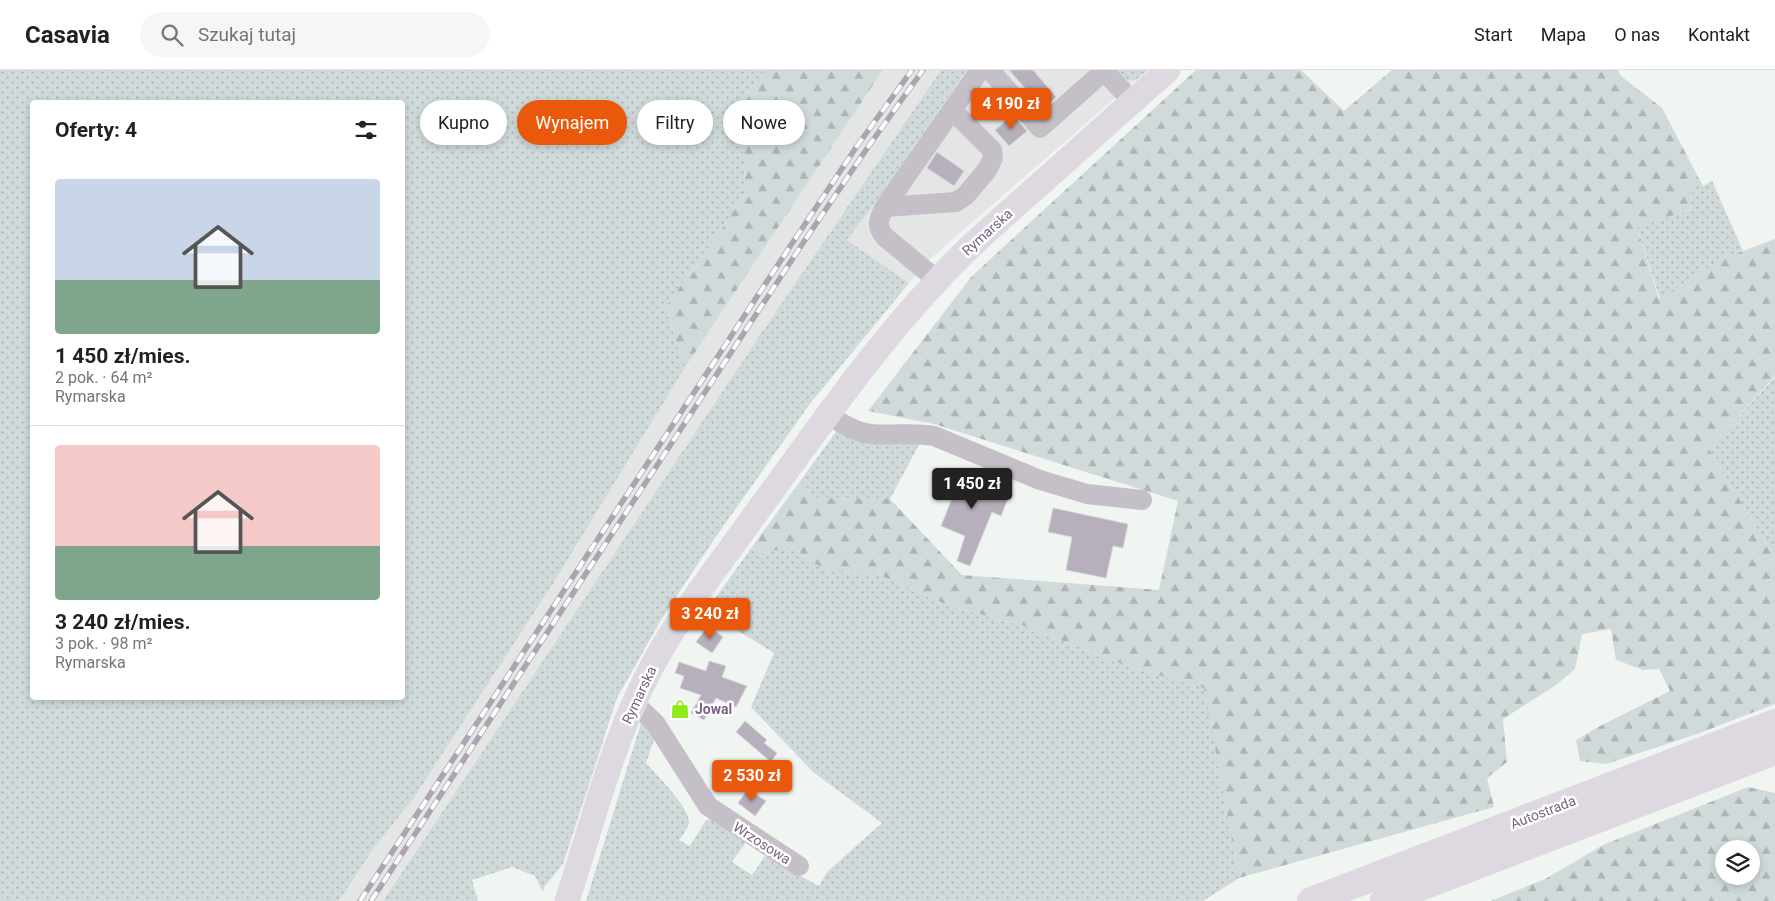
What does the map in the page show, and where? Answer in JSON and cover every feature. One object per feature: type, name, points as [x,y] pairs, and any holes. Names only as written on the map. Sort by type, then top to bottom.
[{"type":"highway","name":"Autostrada","points":[[1311,901],[1775,723]]},
{"type":"highway","name":"Autostrada","points":[[1384,901],[1775,751]]},
{"type":"main road","name":"Rymarska","points":[[567,901],[604,785],[634,703],[648,673],[698,594],[828,414],[880,346],[937,280],[982,236],[1168,70]]},
{"type":"street","points":[[937,280],[881,233],[878,223],[885,207],[980,70]]},
{"type":"street","points":[[990,70],[1040,128],[1103,71],[1132,101]]},
{"type":"street","points":[[885,207],[956,202],[966,195],[987,170],[993,158],[992,150],[952,110]]},
{"type":"street","points":[[828,414],[852,428],[870,434],[917,433],[934,436],[1040,480],[1087,494],[1142,500]]},
{"type":"street","name":"Wrzosowa","points":[[634,703],[655,723],[708,806],[799,866]]},
{"type":"shaded area","points":[[883,70],[941,70],[762,332],[383,901],[339,901],[373,849],[413,799],[554,582],[684,369]]},
{"type":"shaded area","points":[[967,70],[1116,70],[1126,80],[1136,80],[930,259],[909,283],[847,240]]},
{"type":"green space","points":[[0,70],[765,70],[742,100],[723,100],[723,145],[742,145],[745,194],[666,306],[684,369],[554,582],[413,799],[373,849],[339,901],[0,901]]},
{"type":"green space","points":[[765,70],[883,70],[684,369],[666,306],[745,194],[742,145],[805,145],[805,100],[742,100]]},
{"type":"green space","points":[[941,70],[967,70],[847,240],[909,283],[809,405],[715,538],[661,620],[617,698],[563,864],[544,887],[543,892],[535,876],[512,867],[472,880],[478,901],[383,901],[762,332]]},
{"type":"green space","points":[[1116,70],[1148,70],[1136,80],[1126,80]]},
{"type":"green space","points":[[1196,70],[1301,70],[1344,111],[1392,70],[1618,70],[1621,76],[1662,108],[1695,171],[1690,210],[1637,227],[1659,299],[1722,259],[1775,239],[1775,376],[1709,449],[1770,550],[1775,548],[1775,704],[1700,733],[1606,764],[1580,761],[1576,740],[1670,691],[1659,669],[1643,670],[1616,660],[1611,629],[1582,634],[1575,669],[1556,685],[1503,719],[1507,762],[1487,778],[1494,807],[1239,878],[1204,688],[1127,666],[1021,625],[950,606],[875,573],[834,572],[811,562],[793,547],[762,553],[752,547],[801,480],[814,498],[890,499],[962,575],[1159,590],[1178,501],[934,424],[868,411],[972,276]]},
{"type":"green space","points":[[1695,171],[1703,186],[1712,181],[1743,251],[1722,259],[1660,299],[1637,227],[1690,210]]},
{"type":"green space","points":[[1775,377],[1775,548],[1770,550],[1709,449]]},
{"type":"green space","points":[[838,429],[920,443],[890,499],[814,498],[801,480]]},
{"type":"green space","points":[[752,547],[762,553],[793,547],[811,562],[834,572],[875,573],[950,606],[1021,625],[1127,666],[1205,688],[1239,878],[1203,901],[586,901],[642,720],[654,739],[646,763],[679,801],[688,817],[689,823],[679,840],[690,846],[706,820],[716,821],[746,842],[732,862],[752,875],[765,856],[819,886],[828,871],[882,823],[813,772],[751,707],[774,653],[706,611]]},
{"type":"green space","points":[[1748,787],[1775,793],[1775,901],[1491,901],[1547,878],[1603,845]]},
{"type":"building","points":[[1009,70],[1033,70],[1056,97],[1041,111],[1031,99],[1033,97]]},
{"type":"building","points":[[1013,115],[1027,131],[1009,146],[995,130]]},
{"type":"building","points":[[937,152],[964,171],[954,186],[927,168]]},
{"type":"building","points":[[954,469],[1010,493],[1001,516],[992,512],[970,566],[957,561],[965,536],[941,526],[953,496],[944,492]]},
{"type":"building","points":[[1053,508],[1128,524],[1123,548],[1113,546],[1106,578],[1066,570],[1072,537],[1048,532]]},
{"type":"building","points":[[708,626],[723,637],[712,653],[696,642]]},
{"type":"building","points":[[709,661],[726,666],[722,677],[747,686],[736,707],[716,698],[704,720],[691,713],[701,695],[680,688],[684,676],[675,673],[679,662],[706,671]]},
{"type":"building","points":[[745,721],[767,740],[764,743],[777,753],[771,762],[736,732]]},
{"type":"building","points":[[748,789],[766,801],[755,816],[738,803]]},
{"type":"railway","points":[[360,901],[789,248],[857,146],[912,70]]},
{"type":"railway","points":[[371,901],[801,246],[923,70]]},
{"type":"place","name":"Jowal","points":[[680,709]]}]
